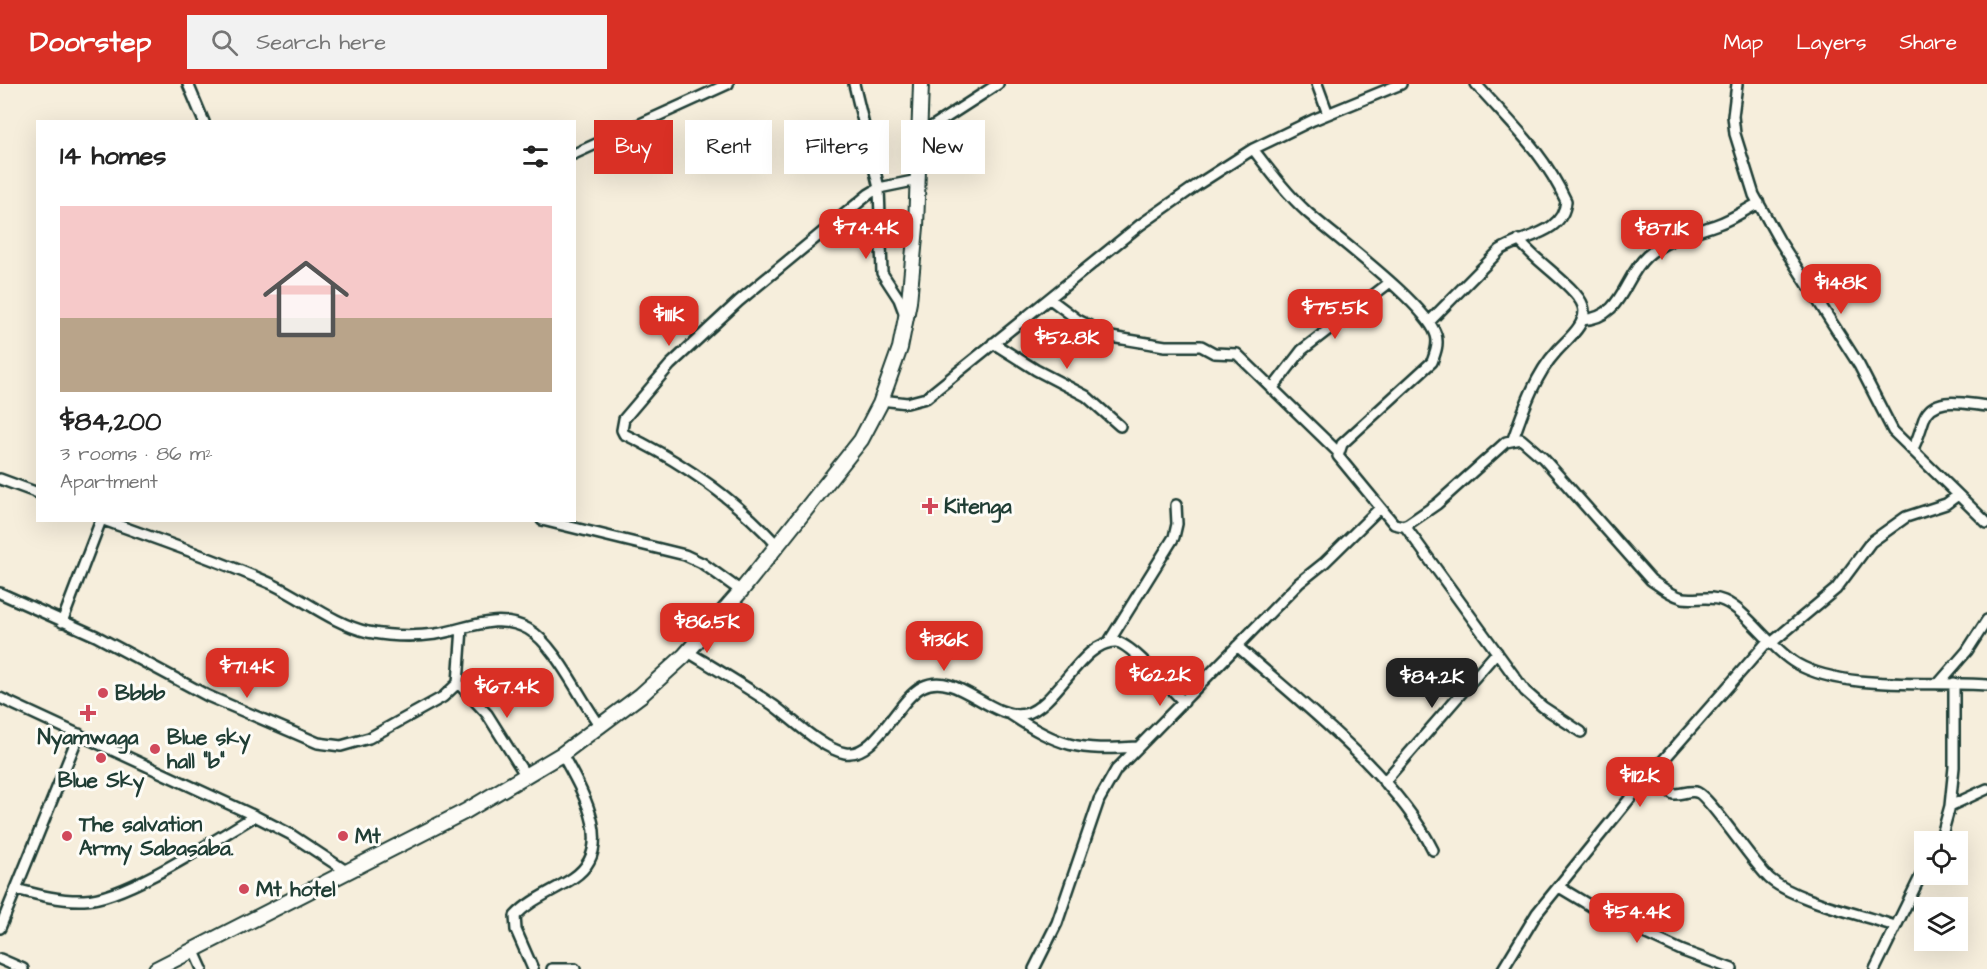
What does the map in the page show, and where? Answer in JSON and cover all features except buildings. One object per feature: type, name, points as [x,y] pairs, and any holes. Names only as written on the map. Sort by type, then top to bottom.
[{"type":"main road","points":[[920,120],[921,84]]},
{"type":"main road","points":[[156,969],[466,811],[526,776],[601,727],[641,695],[688,652],[828,486],[861,440],[882,400],[900,348],[906,319],[912,274],[918,174]]},
{"type":"street","points":[[188,84],[203,120]]},
{"type":"street","points":[[576,153],[728,84]]},
{"type":"street","points":[[854,84],[879,188],[882,273],[899,299],[906,319]]},
{"type":"street","points":[[942,120],[998,84]]},
{"type":"street","points":[[1317,84],[1328,114]]},
{"type":"street","points":[[882,400],[907,403],[921,401],[1140,225],[1253,149],[1328,114],[1401,84]]},
{"type":"street","points":[[1429,322],[1500,250],[1519,240],[1545,231],[1564,213],[1566,201],[1547,163],[1524,134],[1476,84]]},
{"type":"street","points":[[1737,84],[1733,116],[1735,134],[1748,178],[1759,203],[1806,284],[1859,365],[1882,413],[1893,430],[1912,450],[1925,459],[1987,523]]},
{"type":"street","points":[[1253,149],[1306,211],[1389,283],[1429,322],[1437,336],[1437,350],[1432,362],[1348,439],[1338,453]]},
{"type":"street","points":[[777,545],[751,517],[722,492],[668,456],[624,434],[622,425],[635,403],[670,365],[739,301],[879,188],[918,180]]},
{"type":"street","points":[[1582,320],[1605,314],[1627,289],[1645,258],[1660,247],[1720,224],[1759,203]]},
{"type":"street","points":[[1405,526],[1437,504],[1513,439],[1545,367],[1582,320],[1583,307],[1579,300],[1519,240]]},
{"type":"street","points":[[1272,389],[1302,350],[1389,283]]},
{"type":"street","points":[[1050,299],[1086,325],[1111,337],[1165,346],[1201,346],[1214,353],[1237,354],[1338,453],[1340,461],[1394,524],[1405,526],[1525,691],[1543,707],[1581,732]]},
{"type":"street","points":[[993,343],[1036,370],[1086,396],[1120,426]]},
{"type":"street","points":[[1912,450],[1925,417],[1936,404],[1945,402],[1987,406]]},
{"type":"street","points":[[1513,439],[1521,439],[1534,448],[1651,580],[1670,593],[1684,598],[1714,598],[1726,602],[1769,642],[1797,664],[1820,674],[1851,680],[1987,685]]},
{"type":"street","points":[[0,478],[36,492]]},
{"type":"street","points":[[1503,969],[1537,913],[1648,776],[1769,642],[1845,581],[1857,558],[1871,542],[1906,517],[1946,504],[1958,495]]},
{"type":"street","points":[[1008,712],[1026,714],[1034,710],[1087,658],[1108,643],[1174,537],[1177,524],[1176,505]]},
{"type":"street","points":[[1034,969],[1057,923],[1099,800],[1116,770],[1299,583],[1324,563],[1380,508]]},
{"type":"street","points":[[62,622],[102,522]]},
{"type":"street","points":[[108,522],[228,566],[366,631],[392,635],[435,634],[498,620],[513,622],[530,630],[549,648],[582,703],[601,727]]},
{"type":"street","points":[[550,522],[685,555],[702,562],[741,591]]},
{"type":"street","points":[[0,593],[131,654],[208,696],[318,743],[341,746],[369,738],[443,697],[458,683],[462,628]]},
{"type":"street","points":[[1940,682],[1967,651],[1987,620]]},
{"type":"street","points":[[1108,643],[1119,642],[1130,649],[1184,702]]},
{"type":"street","points":[[1237,646],[1384,782],[1420,823],[1433,850]]},
{"type":"street","points":[[688,652],[772,705],[832,748],[846,753],[867,746],[906,701],[922,687],[931,684],[963,689],[1008,712],[1039,733],[1075,747],[1098,750],[1137,747]]},
{"type":"street","points":[[1384,782],[1497,652]]},
{"type":"street","points":[[458,683],[487,714],[526,776]]},
{"type":"street","points":[[1943,831],[1950,806],[1954,767],[1954,683]]},
{"type":"street","points":[[0,698],[255,816],[290,834],[346,871]]},
{"type":"street","points":[[0,928],[79,734]]},
{"type":"street","points":[[533,969],[516,930],[515,916],[522,908],[576,876],[589,863],[594,850],[596,833],[589,810],[562,754]]},
{"type":"street","points":[[1648,776],[1673,794],[1693,791],[1702,795],[1770,880],[1800,895],[1895,926]]},
{"type":"street","points":[[1950,806],[1987,789]]},
{"type":"street","points":[[16,889],[61,898],[101,898],[166,867],[255,816]]},
{"type":"street","points":[[1875,969],[1916,885]]},
{"type":"street","points":[[1559,887],[1609,917],[1683,951],[1732,969]]},
{"type":"street","points":[[193,949],[202,969]]},
{"type":"street","points":[[0,959],[23,969]]},
{"type":"street","points":[[552,969],[575,969]]},
{"type":"place","name":"Kitenga","points":[[930,506]]},
{"type":"place","name":"Bbbb","points":[[103,693]]},
{"type":"place","name":"Nyamwaga","points":[[88,713]]},
{"type":"place","name":"Blue sky hall \"b\"","points":[[155,749]]},
{"type":"place","name":"Blue Sky","points":[[101,758]]},
{"type":"place","name":"The salvation Army Sabasaba.","points":[[67,836]]},
{"type":"place","name":"Mt","points":[[343,836]]},
{"type":"place","name":"Mt hotel","points":[[244,889]]}]
